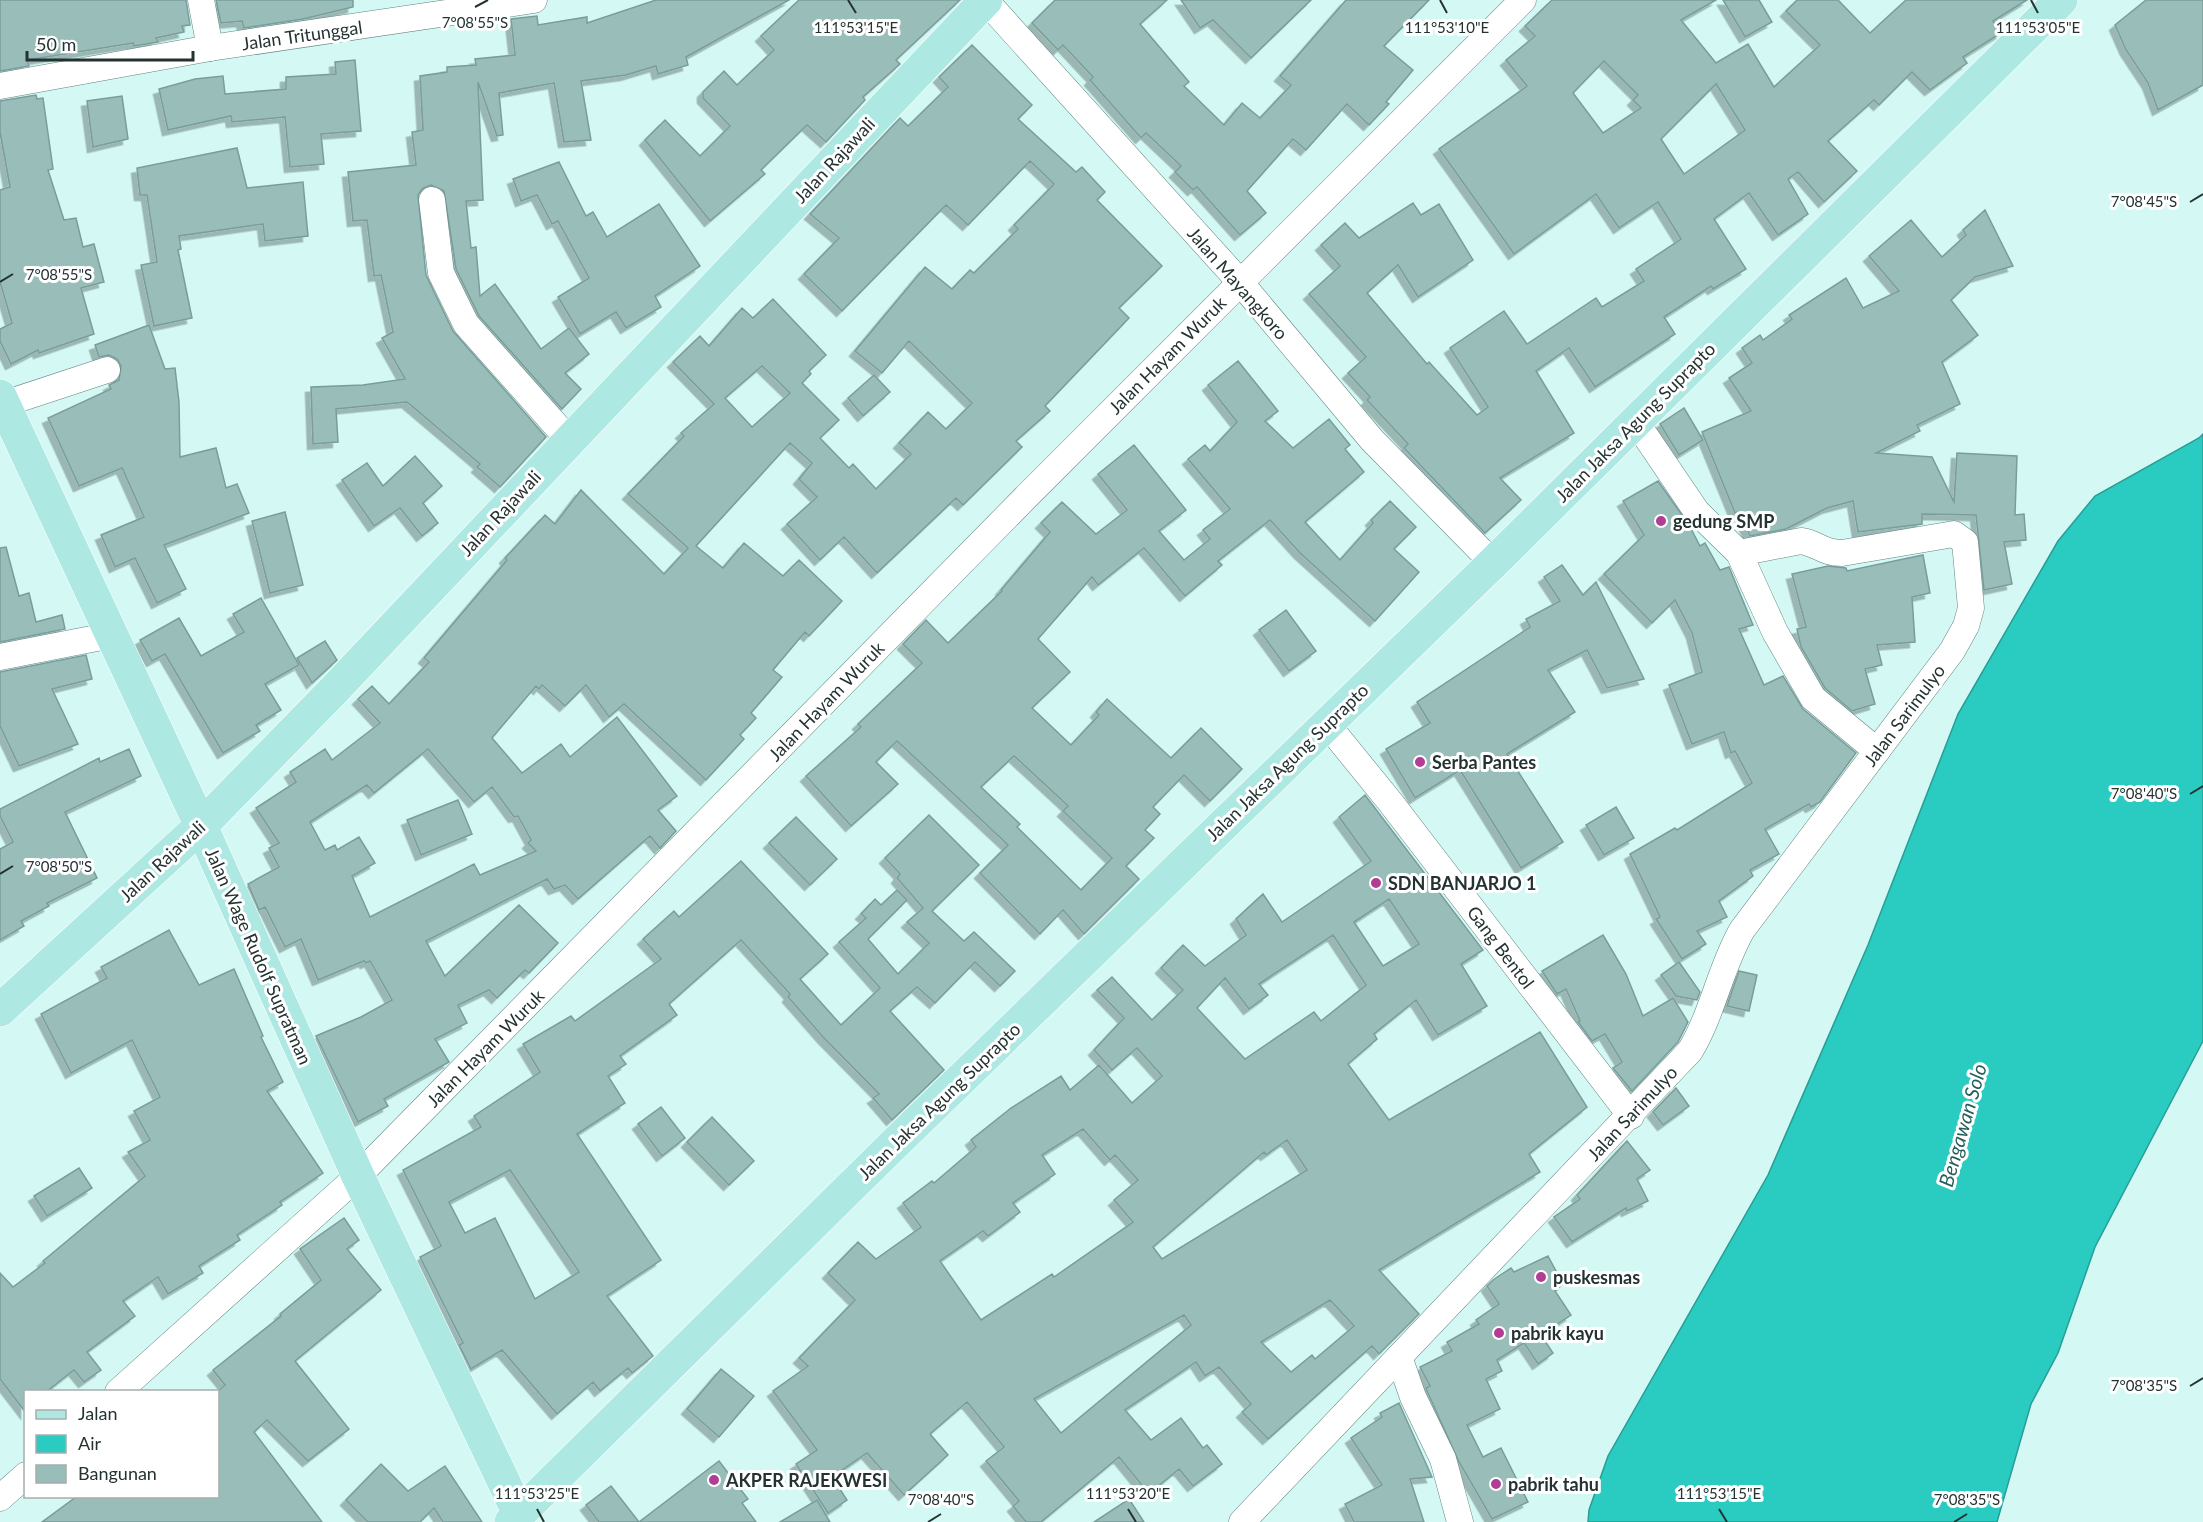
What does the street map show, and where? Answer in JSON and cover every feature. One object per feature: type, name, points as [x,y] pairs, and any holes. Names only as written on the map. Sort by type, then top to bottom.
[{"type":"main road","name":"Jalan Rajawali","points":[[0,1010],[201,826],[335,689],[985,0]]},
{"type":"main road","name":"Jalan Jaksa Agung Suprapto","points":[[518,1520],[814,1222],[1493,563],[2061,0]]},
{"type":"main road","name":"Jalan Wage Rudolf Supratman","points":[[2,400],[201,826],[358,1176],[518,1520]]},
{"type":"street","points":[[201,0],[210,48]]},
{"type":"street","name":"Jalan Tritunggal","points":[[0,86],[210,48],[391,11],[534,0]]},
{"type":"street","name":"Jalan Mayangkoro","points":[[985,0],[1240,282],[1372,440],[1493,563]]},
{"type":"street","name":"Jalan Hayam Wuruk","points":[[120,1390],[358,1176],[1240,282],[1523,0]]},
{"type":"street","points":[[432,200],[441,273],[466,324],[569,440]]},
{"type":"street","points":[[2,400],[107,370]]},
{"type":"street","points":[[1636,422],[1697,512],[1739,553],[1774,632],[1813,698],[1877,751]]},
{"type":"street","name":"Jalan Sarimulyo","points":[[1242,1522],[1690,1051],[1702,1032],[1728,953],[1742,930],[1952,651],[1966,626],[1971,608],[1965,543],[1954,534],[1842,553],[1818,550],[1809,542],[1792,542],[1739,553]]},
{"type":"street","points":[[0,657],[112,635]]},
{"type":"street","name":"Gang Bentol","points":[[1326,723],[1391,802],[1630,1116]]},
{"type":"street","points":[[1399,1357],[1413,1397],[1443,1459],[1460,1522]]},
{"type":"street","points":[[0,1498],[24,1477]]},
{"type":"water","name":"Bengawan Solo","points":[[2203,434],[2203,1041],[2095,1247],[2058,1353],[2031,1404],[1997,1522],[1588,1522],[1589,1510],[1608,1456],[1768,1175],[1868,945],[1958,714],[2058,541],[2095,496]]},
{"type":"building","points":[[0,0],[186,0],[190,25],[182,26],[184,32],[156,38],[158,42],[134,46],[133,43],[27,60],[29,66],[0,71]]},
{"type":"building","points":[[216,0],[353,0],[353,7],[303,19],[244,28],[242,21],[221,23]]},
{"type":"building","points":[[656,0],[789,0],[686,57],[688,65],[658,74],[656,66],[626,75],[581,81],[591,140],[564,142],[554,83],[499,93],[503,135],[497,136],[478,82],[483,200],[466,201],[471,248],[476,247],[480,296],[495,284],[541,349],[569,328],[589,354],[565,373],[581,389],[562,409],[479,316],[456,269],[444,191],[431,185],[423,188],[418,195],[426,275],[453,331],[546,437],[500,487],[477,467],[480,464],[407,402],[336,409],[338,442],[313,444],[311,387],[363,385],[405,379],[382,338],[393,332],[381,275],[374,276],[367,220],[353,221],[348,172],[416,165],[412,132],[423,130],[420,76],[447,72],[447,67],[476,65],[475,59],[515,55],[511,19],[537,16],[538,25],[587,17],[587,23]]},
{"type":"building","points":[[799,0],[960,0],[896,60],[900,64],[863,97],[865,100],[826,142],[807,125],[761,170],[765,174],[710,221],[645,140],[665,120],[700,156],[730,126],[703,98],[703,92],[724,71],[737,85],[774,50],[761,36]]},
{"type":"building","points":[[1055,0],[1167,0],[1140,24],[1189,82],[1184,86],[1224,125],[1242,103],[1260,118],[1291,85],[1280,76],[1346,0],[1429,0],[1384,46],[1413,70],[1386,102],[1389,104],[1369,125],[1347,104],[1306,150],[1293,139],[1247,191],[1266,213],[1240,235],[1197,187],[1193,190],[1175,172],[1181,166],[1146,133],[1141,138],[1090,80],[1093,77],[1063,45],[1058,50],[1032,23]]},
{"type":"building","points":[[1181,0],[1311,0],[1251,58],[1213,20],[1200,28]]},
{"type":"building","points":[[1552,0],[1716,0],[1681,20],[1716,63],[1748,44],[1774,87],[1820,45],[1786,11],[1797,0],[1838,0],[1870,33],[1906,0],[2027,0],[1993,21],[2001,33],[1963,57],[1967,63],[1930,90],[1912,72],[1879,105],[1874,100],[1828,141],[1857,171],[1824,202],[1798,172],[1788,179],[1808,214],[1778,235],[1749,193],[1714,219],[1746,269],[1713,289],[1711,286],[1664,317],[1675,334],[1595,387],[1569,348],[1536,371],[1574,433],[1500,478],[1521,500],[1485,533],[1404,448],[1408,444],[1367,400],[1370,397],[1348,373],[1366,357],[1309,294],[1340,266],[1321,245],[1345,223],[1359,238],[1413,203],[1421,215],[1439,204],[1473,260],[1418,297],[1398,265],[1367,293],[1427,364],[1429,362],[1477,415],[1488,407],[1450,348],[1504,311],[1527,344],[1596,298],[1602,307],[1644,281],[1636,269],[1681,239],[1658,202],[1619,228],[1596,194],[1514,254],[1439,149],[1527,86],[1506,60],[1535,36],[1525,26]],"holes":[[[1604,61],[1638,95],[1633,100],[1641,108],[1603,133],[1573,93]],[[1716,84],[1745,130],[1684,174],[1661,139]]]},
{"type":"building","points":[[1723,0],[1759,0],[1772,22],[1745,37]]},
{"type":"building","points":[[2146,0],[2203,0],[2203,85],[2158,110],[2148,83],[2126,50],[2115,25]]},
{"type":"building","points":[[972,45],[1032,105],[1018,119],[1076,172],[1082,167],[1105,192],[1097,200],[1162,266],[1119,308],[1129,318],[1045,406],[1050,411],[1016,441],[1022,447],[963,505],[956,498],[877,573],[844,537],[820,560],[787,524],[817,497],[799,479],[812,463],[790,443],[696,546],[723,568],[744,543],[783,576],[799,560],[842,601],[809,636],[805,632],[773,670],[782,677],[751,713],[756,718],[740,735],[744,739],[706,780],[624,704],[609,717],[586,685],[565,706],[542,685],[539,689],[536,686],[492,738],[522,773],[561,744],[570,757],[617,717],[677,796],[658,810],[676,831],[660,848],[650,836],[578,899],[565,885],[554,889],[547,879],[426,941],[445,976],[519,905],[558,943],[529,973],[525,970],[497,998],[489,990],[458,1005],[467,1023],[435,1039],[449,1062],[384,1099],[388,1106],[358,1122],[316,1036],[361,1017],[392,1000],[370,961],[366,963],[364,961],[318,980],[301,939],[285,947],[265,907],[259,910],[248,884],[279,867],[269,848],[279,843],[256,808],[296,782],[290,772],[325,749],[332,760],[380,723],[358,699],[372,686],[389,704],[429,662],[424,658],[507,560],[505,558],[545,515],[555,524],[581,490],[664,574],[688,548],[628,494],[684,436],[681,433],[714,404],[673,362],[700,336],[709,346],[742,308],[753,318],[773,299],[826,355],[809,371],[811,374],[802,383],[839,420],[820,438],[849,468],[853,464],[876,489],[911,454],[899,443],[928,412],[946,429],[972,403],[909,341],[882,373],[855,351],[925,267],[952,289],[970,270],[974,273],[1018,229],[1014,225],[1054,184],[1030,161],[968,225],[946,205],[842,311],[804,274],[839,238],[810,214],[900,118],[908,126],[948,87],[939,77]],"holes":[[[762,366],[790,393],[752,427],[725,398]],[[428,749],[474,802],[492,787],[514,817],[518,816],[531,840],[528,843],[536,851],[480,875],[474,864],[370,917],[352,876],[375,863],[359,837],[337,850],[335,845],[325,850],[310,822],[367,785],[374,793]]]},
{"type":"building","points":[[355,60],[361,131],[321,134],[324,164],[290,167],[285,117],[232,122],[231,116],[168,130],[159,89],[195,79],[223,76],[225,94],[286,89],[286,77],[336,74],[335,62]]},
{"type":"building","points":[[36,95],[37,99],[43,98],[53,169],[48,170],[64,220],[76,218],[83,247],[94,244],[104,282],[81,288],[94,334],[39,353],[38,350],[11,364],[0,341],[0,329],[12,323],[0,282],[0,190],[10,187],[0,132],[0,101]]},
{"type":"building","points":[[122,96],[128,139],[93,147],[87,101]]},
{"type":"building","points":[[237,148],[247,188],[303,182],[308,236],[265,241],[263,224],[179,236],[181,249],[178,250],[192,318],[154,326],[141,265],[157,262],[147,195],[140,195],[137,168]]},
{"type":"building","points":[[559,162],[586,216],[593,212],[607,237],[659,204],[700,266],[655,296],[661,307],[626,328],[616,312],[580,334],[558,297],[589,278],[558,221],[552,224],[537,195],[521,201],[513,179]]},
{"type":"building","points":[[1985,210],[2013,266],[1975,277],[1951,300],[1978,335],[1942,362],[1960,404],[1917,425],[1920,431],[1876,453],[1932,457],[1954,502],[1957,453],[2017,456],[2015,515],[2024,514],[2026,540],[2004,542],[2012,584],[1984,590],[1976,515],[1922,514],[1922,524],[1858,532],[1853,501],[1827,508],[1786,529],[1750,536],[1739,512],[1735,513],[1702,432],[1751,411],[1729,378],[1752,363],[1742,348],[1760,335],[1763,340],[1792,319],[1789,315],[1846,278],[1863,308],[1899,291],[1869,256],[1911,220],[1942,257],[1966,235],[1963,230]]},
{"type":"building","points":[[149,325],[165,369],[175,368],[179,402],[180,457],[216,448],[226,488],[237,484],[249,513],[164,545],[186,589],[157,603],[135,558],[115,567],[101,535],[144,517],[122,468],[79,486],[48,418],[111,389],[109,385],[119,380],[121,366],[117,359],[109,355],[99,357],[95,345]]},
{"type":"building","points":[[1238,361],[1278,411],[1265,421],[1293,448],[1329,419],[1350,445],[1345,449],[1364,472],[1305,522],[1340,560],[1373,523],[1371,520],[1390,501],[1416,527],[1394,549],[1419,572],[1375,621],[1300,553],[1270,520],[1218,561],[1222,565],[1185,596],[1144,548],[1098,585],[1092,577],[1038,639],[1070,672],[1032,708],[1071,745],[1099,715],[1096,712],[1107,699],[1171,758],[1201,728],[1242,769],[1210,801],[1184,775],[1153,807],[1160,814],[1145,830],[1154,838],[1126,866],[1139,879],[1084,934],[1063,910],[1040,934],[980,873],[1008,845],[897,741],[876,762],[898,784],[851,826],[806,776],[861,727],[858,724],[922,663],[903,644],[926,620],[948,643],[1002,591],[1050,532],[1041,523],[1062,502],[1096,534],[1127,510],[1098,474],[1134,445],[1186,510],[1159,531],[1184,560],[1210,539],[1203,530],[1230,509],[1188,459],[1205,445],[1210,451],[1237,422],[1208,385]],"holes":[[[1014,756],[1068,806],[1063,811],[1112,858],[1081,890],[1017,827],[1020,824],[981,787]]]},
{"type":"building","points":[[874,375],[890,392],[863,416],[848,398]]},
{"type":"building","points":[[1684,408],[1703,440],[1679,455],[1660,424]]},
{"type":"building","points":[[415,456],[442,486],[423,503],[438,523],[422,536],[400,508],[374,526],[342,480],[367,463],[383,486]]},
{"type":"building","points":[[1658,481],[1689,525],[1700,546],[1705,543],[1720,570],[1729,567],[1753,625],[1739,629],[1764,685],[1783,676],[1803,709],[1856,753],[1820,802],[1811,807],[1809,804],[1765,829],[1779,854],[1750,870],[1753,876],[1719,901],[1727,917],[1697,931],[1706,944],[1682,959],[1656,919],[1660,917],[1630,854],[1675,828],[1677,830],[1752,783],[1735,751],[1731,753],[1724,732],[1692,744],[1669,685],[1702,672],[1692,633],[1675,600],[1652,623],[1604,574],[1644,535],[1623,501]]},
{"type":"building","points":[[285,512],[303,585],[270,593],[252,521]]},
{"type":"building","points":[[6,547],[19,596],[29,593],[36,622],[62,615],[65,629],[0,642],[0,548]]},
{"type":"building","points":[[1923,555],[1930,593],[1912,597],[1915,642],[1877,645],[1882,665],[1865,669],[1875,704],[1852,711],[1825,688],[1801,647],[1797,629],[1806,627],[1792,574],[1828,566],[1846,568],[1847,571]]},
{"type":"building","points":[[1562,565],[1583,595],[1596,582],[1644,679],[1607,688],[1587,650],[1548,670],[1575,712],[1507,754],[1563,842],[1521,868],[1460,770],[1415,798],[1386,749],[1430,723],[1417,702],[1530,627],[1526,619],[1560,601],[1544,577]]},
{"type":"building","points":[[261,598],[299,665],[265,684],[281,710],[256,725],[260,731],[223,753],[165,654],[152,661],[140,640],[179,618],[201,656],[244,632],[233,614]]},
{"type":"building","points":[[1286,610],[1316,651],[1289,671],[1259,630]]},
{"type":"building","points":[[325,641],[337,660],[312,683],[297,658]]},
{"type":"building","points":[[86,655],[92,679],[52,689],[78,744],[19,766],[0,726],[0,672]]},
{"type":"building","points":[[129,749],[141,776],[65,812],[97,878],[47,903],[49,906],[21,921],[24,926],[0,940],[0,849],[13,842],[0,816],[0,809],[99,758],[100,762]]},
{"type":"building","points":[[1365,795],[1483,950],[1461,964],[1487,1006],[1438,1035],[1416,1000],[1374,1034],[1377,1039],[1348,1064],[1389,1120],[1540,1032],[1587,1107],[1529,1154],[1540,1172],[1379,1270],[1419,1314],[1379,1354],[1372,1346],[1268,1439],[1242,1412],[1251,1404],[1219,1367],[1205,1376],[1196,1362],[1125,1410],[1151,1440],[1181,1418],[1203,1448],[1207,1445],[1222,1464],[1193,1486],[1179,1469],[1149,1494],[1119,1457],[1041,1522],[1026,1522],[1013,1506],[1019,1501],[986,1461],[1004,1447],[967,1402],[930,1434],[948,1455],[904,1495],[867,1453],[832,1477],[847,1500],[828,1513],[796,1464],[817,1450],[773,1391],[808,1366],[799,1358],[855,1300],[828,1273],[858,1242],[876,1259],[921,1227],[903,1203],[932,1181],[934,1183],[976,1147],[971,1140],[1011,1108],[1061,1076],[1070,1090],[1099,1065],[1132,1103],[1162,1076],[1137,1048],[1112,1070],[1094,1050],[1124,1018],[1097,990],[1112,977],[1152,1020],[1183,990],[1161,968],[1183,945],[1205,966],[1246,935],[1236,919],[1263,894],[1282,922],[1371,861],[1339,817]],"holes":[[[1389,899],[1419,944],[1383,966],[1354,922]],[[1333,935],[1366,985],[1321,1021],[1314,1012],[1245,1059],[1197,1008],[1225,978],[1249,1009],[1268,995],[1259,984]],[[1083,1129],[1110,1160],[1115,1155],[1138,1180],[1114,1200],[1133,1222],[1054,1277],[1052,1274],[981,1320],[940,1261],[983,1231],[988,1236],[1020,1212],[1013,1203],[1055,1174],[1042,1155]],[[1287,1140],[1307,1170],[1162,1259],[1153,1247],[1264,1152],[1266,1155]],[[1330,1300],[1354,1326],[1315,1359],[1312,1355],[1291,1372],[1261,1342]],[[1184,1315],[1191,1325],[1061,1433],[1034,1399]]]},
{"type":"building","points":[[458,800],[472,834],[421,855],[407,820]]},
{"type":"building","points":[[1616,807],[1634,838],[1604,855],[1586,825]]},
{"type":"building","points":[[929,815],[979,865],[932,911],[964,941],[974,932],[1015,971],[1000,986],[975,962],[935,1003],[917,987],[890,1011],[944,1070],[892,1120],[873,1098],[879,1094],[823,1037],[788,997],[790,994],[741,940],[669,1004],[677,1015],[620,1056],[626,1064],[608,1076],[625,1103],[577,1134],[661,1260],[607,1296],[653,1356],[632,1373],[628,1368],[600,1391],[593,1382],[557,1414],[502,1350],[471,1369],[459,1345],[463,1343],[420,1257],[441,1246],[403,1170],[481,1127],[474,1116],[540,1072],[523,1044],[571,1016],[575,1021],[661,959],[643,939],[674,911],[679,917],[741,861],[828,954],[800,979],[841,1025],[880,988],[839,942],[866,918],[861,914],[875,899],[881,905],[897,890],[907,900],[868,939],[898,974],[929,943],[907,922],[923,908],[897,878],[900,874],[885,858]],"holes":[[[510,1170],[579,1272],[535,1299],[495,1218],[465,1233],[449,1202]]]},
{"type":"building","points":[[796,817],[837,859],[810,885],[769,843]]},
{"type":"building","points":[[169,930],[199,985],[234,969],[263,1036],[261,1037],[283,1082],[267,1091],[323,1173],[280,1202],[282,1205],[237,1235],[240,1240],[199,1266],[203,1273],[168,1294],[158,1277],[123,1301],[135,1316],[87,1352],[101,1370],[84,1382],[74,1370],[49,1390],[24,1390],[24,1410],[0,1379],[0,1273],[13,1287],[45,1263],[43,1261],[145,1176],[128,1152],[150,1140],[134,1111],[160,1097],[132,1040],[71,1073],[41,1014],[107,978],[101,967]]},
{"type":"building","points":[[1603,935],[1626,974],[1643,1016],[1673,998],[1688,1022],[1678,1042],[1632,1091],[1613,1068],[1622,1062],[1605,1034],[1592,1041],[1578,1022],[1580,1021],[1566,989],[1557,994],[1542,971]]},
{"type":"building","points":[[1679,962],[1700,992],[1697,1000],[1676,996],[1661,975]]},
{"type":"building","points":[[1739,971],[1757,975],[1749,1011],[1727,1006]]},
{"type":"building","points":[[1676,1088],[1689,1106],[1663,1125],[1653,1112]]},
{"type":"building","points":[[661,1107],[685,1138],[662,1156],[638,1124]]},
{"type":"building","points":[[712,1117],[754,1161],[729,1185],[687,1142]]},
{"type":"building","points":[[1627,1141],[1650,1170],[1637,1179],[1648,1201],[1627,1211],[1626,1208],[1572,1242],[1554,1217],[1580,1199],[1577,1195]]},
{"type":"building","points":[[79,1168],[92,1188],[47,1216],[34,1196]]},
{"type":"building","points":[[344,1218],[359,1240],[347,1249],[381,1290],[295,1361],[349,1429],[308,1461],[267,1420],[254,1432],[322,1522],[42,1522],[75,1498],[219,1498],[219,1390],[225,1385],[213,1370],[281,1316],[280,1314],[321,1280],[300,1249]]},
{"type":"building","points":[[1548,1256],[1563,1284],[1555,1291],[1571,1315],[1541,1335],[1553,1353],[1538,1364],[1524,1343],[1497,1360],[1502,1371],[1486,1379],[1500,1409],[1467,1425],[1483,1457],[1501,1448],[1528,1502],[1492,1519],[1459,1462],[1427,1391],[1426,1388],[1430,1386],[1420,1367],[1452,1351],[1447,1342],[1479,1324],[1476,1320],[1499,1304],[1487,1286],[1493,1280],[1511,1268],[1514,1272]]},
{"type":"building","points":[[721,1369],[754,1396],[719,1437],[687,1409]]},
{"type":"building","points":[[1399,1403],[1432,1477],[1410,1479],[1424,1522],[1354,1522],[1345,1504],[1382,1485],[1351,1438],[1382,1417],[1380,1413]]},
{"type":"building","name":"AKPER RAJEKWESI","points":[[719,1461],[748,1499],[742,1503],[756,1522],[639,1522]]},
{"type":"building","points":[[381,1464],[408,1491],[445,1466],[482,1522],[443,1522],[434,1508],[420,1522],[368,1522],[346,1500]]},
{"type":"building","points":[[611,1486],[639,1522],[599,1522],[586,1505]]},
{"type":"building","points":[[1129,1499],[1144,1522],[1094,1522]]},
{"type":"building","points":[[817,1500],[830,1522],[780,1522]]},
{"type":"place","name":"gedung SMP","points":[[1661,521]]},
{"type":"place","name":"Serba Pantes","points":[[1420,762]]},
{"type":"place","name":"SDN BANJARJO 1","points":[[1376,883]]},
{"type":"place","name":"puskesmas","points":[[1541,1277]]},
{"type":"place","name":"pabrik kayu","points":[[1499,1333]]},
{"type":"place","name":"AKPER RAJEKWESI","points":[[714,1480]]},
{"type":"place","name":"pabrik tahu","points":[[1496,1484]]}]
